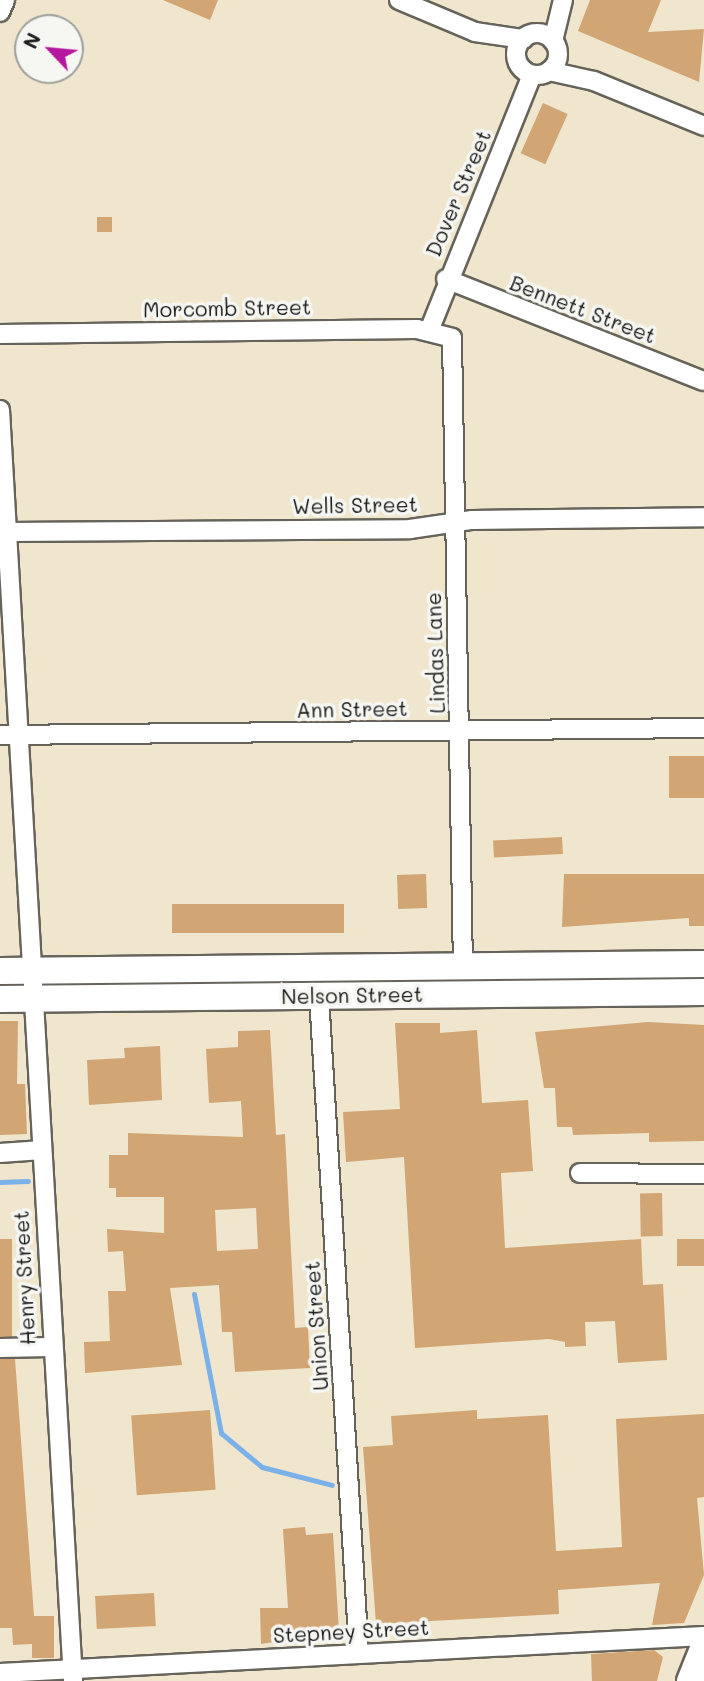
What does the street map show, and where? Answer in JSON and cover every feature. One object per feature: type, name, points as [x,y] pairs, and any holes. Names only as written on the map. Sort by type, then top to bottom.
[{"type":"main road","name":"Nelson Street","points":[[0,971],[704,964]]},
{"type":"main road","points":[[317,968],[319,996]]},
{"type":"main road","name":"Nelson Street","points":[[0,999],[704,992]]},
{"type":"main road","points":[[690,1681],[704,1647]]},
{"type":"street","points":[[0,12],[5,0]]},
{"type":"street","points":[[399,0],[475,32],[516,62],[540,73],[594,80],[704,126]]},
{"type":"street","points":[[516,62],[528,36],[556,0]]},
{"type":"street","points":[[556,48],[563,0]]},
{"type":"street","points":[[475,32],[528,36],[556,48],[594,80]]},
{"type":"street","name":"Dover Street","points":[[429,331],[446,279],[540,73],[556,48]]},
{"type":"street","name":"Bennett Street","points":[[446,279],[704,381]]},
{"type":"street","name":"Morcomb Street","points":[[0,334],[429,331],[452,338]]},
{"type":"street","name":"Lindas Lane","points":[[452,338],[463,967]]},
{"type":"street","name":"Henry Street","points":[[0,411],[50,1347],[72,1674]]},
{"type":"street","name":"Wells Street","points":[[7,532],[410,529],[454,523],[704,517]]},
{"type":"street","name":"Ann Street","points":[[0,735],[704,728]]},
{"type":"street","name":"Union Street","points":[[319,996],[359,1653]]},
{"type":"street","points":[[0,1153],[39,1150]]},
{"type":"street","points":[[580,1173],[704,1174]]},
{"type":"street","points":[[0,1348],[50,1347]]},
{"type":"street","name":"Stepney Street","points":[[0,1672],[72,1674],[359,1653],[704,1636]]},
{"type":"building","points":[[163,0],[218,0],[210,20]]},
{"type":"building","points":[[590,0],[661,0],[648,32],[704,29],[699,82],[578,31]]},
{"type":"building","points":[[543,103],[568,114],[545,164],[521,153]]},
{"type":"building","points":[[97,217],[112,217],[112,232],[97,232]]},
{"type":"building","points":[[669,756],[704,756],[704,798],[669,798]]},
{"type":"building","points":[[562,837],[563,854],[494,858],[493,841]]},
{"type":"building","points":[[426,874],[427,908],[398,909],[397,875]]},
{"type":"building","points":[[564,874],[704,874],[704,926],[689,926],[689,918],[562,927]]},
{"type":"building","points":[[172,904],[344,904],[344,933],[172,933]]},
{"type":"building","points":[[0,1021],[18,1021],[17,1084],[25,1084],[27,1134],[0,1135]]},
{"type":"building","points":[[648,1022],[704,1025],[704,1141],[649,1142],[649,1133],[573,1135],[572,1127],[557,1127],[555,1088],[544,1088],[535,1032]]},
{"type":"building","points":[[395,1023],[440,1023],[440,1033],[477,1030],[482,1103],[528,1100],[533,1171],[501,1173],[505,1248],[641,1239],[643,1285],[663,1284],[667,1360],[618,1363],[615,1321],[585,1322],[586,1346],[565,1347],[565,1342],[549,1339],[415,1348],[404,1157],[346,1162],[343,1112],[400,1109]]},
{"type":"building","points":[[270,1030],[276,1135],[285,1134],[295,1328],[308,1327],[310,1368],[235,1372],[232,1332],[222,1332],[219,1285],[170,1288],[182,1365],[85,1373],[84,1342],[110,1341],[108,1291],[126,1291],[123,1251],[108,1252],[107,1229],[164,1233],[164,1197],[116,1197],[116,1188],[109,1188],[109,1155],[128,1155],[128,1133],[243,1137],[241,1101],[209,1103],[206,1049],[238,1047],[238,1031]],"holes":[[[256,1208],[258,1249],[217,1251],[215,1210]]]},
{"type":"building","points":[[160,1046],[162,1100],[89,1105],[87,1060],[125,1058],[124,1048]]},
{"type":"building","points":[[640,1193],[662,1193],[663,1236],[641,1236]]},
{"type":"building","points":[[0,1239],[12,1239],[12,1337],[0,1337]]},
{"type":"building","points":[[677,1239],[704,1239],[704,1266],[677,1266]]},
{"type":"building","points":[[0,1359],[15,1359],[34,1616],[54,1616],[54,1658],[32,1658],[32,1644],[13,1645],[12,1628],[0,1628]]},
{"type":"building","points":[[210,1410],[216,1490],[137,1495],[131,1416]]},
{"type":"building","points":[[477,1410],[477,1419],[548,1415],[556,1551],[622,1547],[616,1419],[704,1414],[704,1497],[697,1498],[704,1575],[684,1623],[652,1625],[660,1583],[558,1590],[559,1614],[376,1624],[363,1447],[393,1445],[391,1416]]},
{"type":"building","points":[[305,1527],[306,1535],[333,1533],[339,1632],[261,1644],[260,1608],[288,1608],[283,1529]]},
{"type":"building","points":[[154,1593],[156,1626],[97,1629],[95,1596]]},
{"type":"building","points":[[654,1650],[663,1657],[657,1681],[592,1681],[591,1654]]},
{"type":"waterway","points":[[0,1182],[28,1181]]},
{"type":"waterway","points":[[194,1294],[221,1433],[262,1467],[332,1485]]}]
